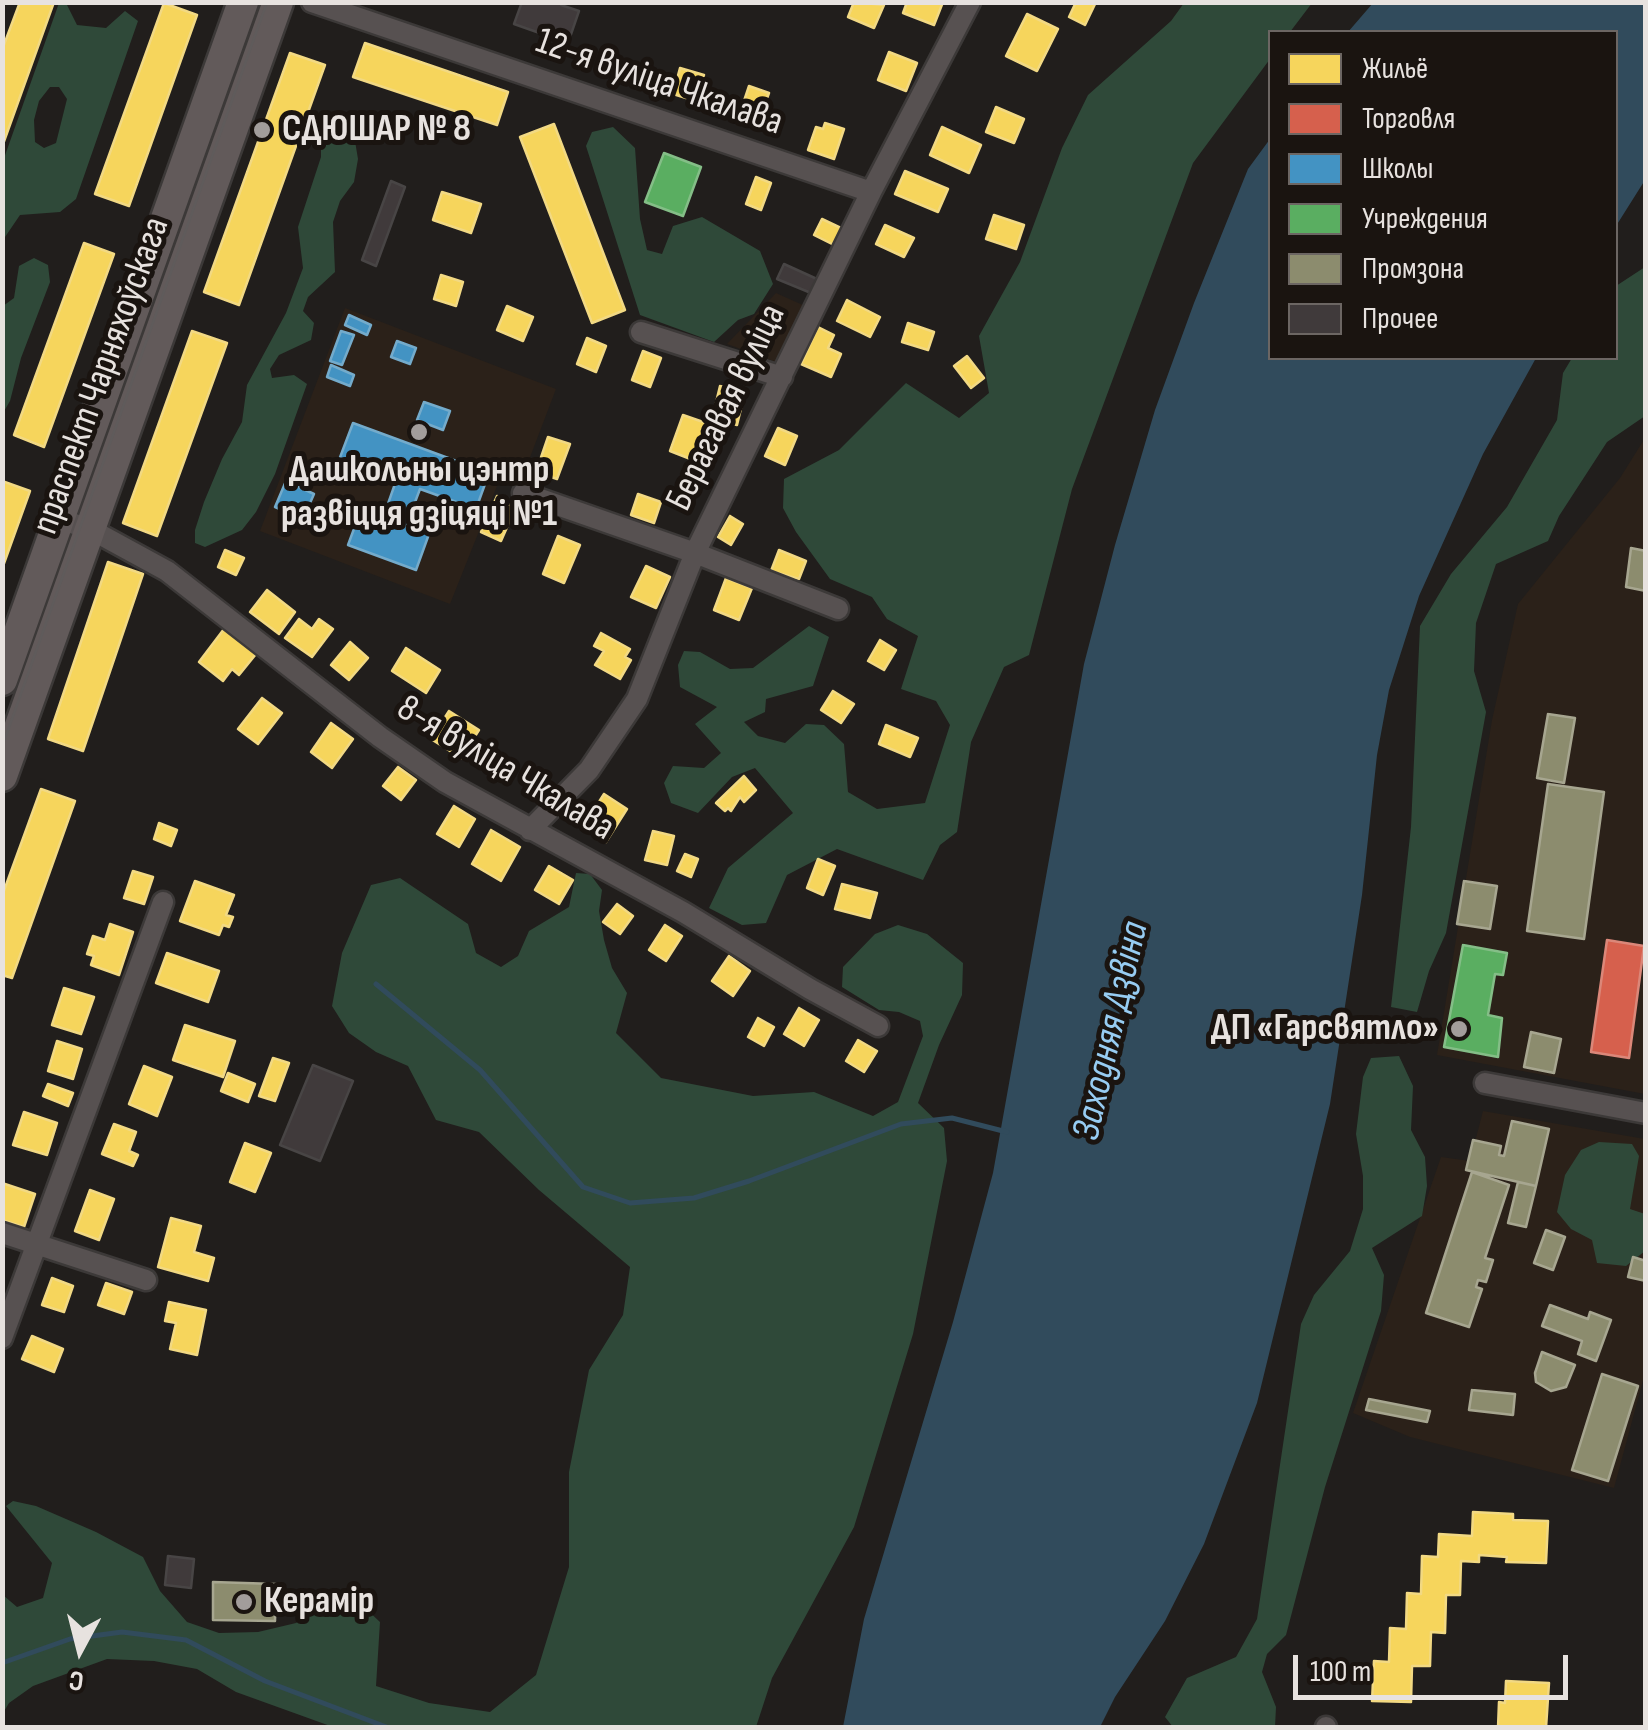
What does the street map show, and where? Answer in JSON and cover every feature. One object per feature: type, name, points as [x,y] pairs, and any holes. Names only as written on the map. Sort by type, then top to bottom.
[{"type":"main road","name":"праспект Чарняхоўскага","points":[[2,680],[243,2]]},
{"type":"main road","name":"праспект Чарняхоўскага","points":[[2,776],[278,2]]},
{"type":"street","name":"12-я вуліца Чкалава","points":[[312,2],[870,192]]},
{"type":"street","name":"Берагавая вуліца","points":[[530,830],[589,770],[637,699],[695,553],[870,192],[970,2]]},
{"type":"street","points":[[641,332],[782,377]]},
{"type":"street","points":[[523,493],[695,553],[838,609]]},
{"type":"street","name":"8-я вуліца Чкалава","points":[[60,519],[90,529],[166,570],[380,738],[445,782],[683,912],[878,1026]]},
{"type":"street","points":[[2,1338],[163,902]]},
{"type":"street","points":[[1486,1083],[1646,1113]]},
{"type":"street","points":[[2,1233],[146,1280]]},
{"type":"shaded area","points":[[776,293],[805,306],[779,363],[727,344]]},
{"type":"shaded area","name":"Дашкольны цэнтр развіцця дзіцяці №1","points":[[345,308],[556,389],[521,481],[501,476],[450,604],[260,531]]},
{"type":"shaded area","points":[[1645,438],[1645,1094],[1437,1055],[1492,720],[1518,604],[1620,478]]},
{"type":"shaded area","points":[[1483,1111],[1645,1139],[1645,1373],[1614,1488],[1410,1437],[1353,1413],[1441,1157],[1470,1161]]},
{"type":"green space","points":[[59,3],[66,3],[77,25],[106,28],[125,11],[138,21],[76,199],[60,212],[20,215],[3,240],[3,161]],"holes":[[[50,87],[59,87],[67,99],[56,143],[44,148],[35,142],[34,120],[39,101]]]},
{"type":"green space","points":[[1184,3],[1312,3],[1292,30],[1268,30],[1268,62],[1193,163],[1072,489],[1029,655],[1004,667],[971,742],[957,832],[940,845],[923,880],[837,849],[787,875],[766,923],[742,925],[709,908],[728,868],[793,813],[755,768],[732,777],[698,813],[671,803],[664,783],[673,766],[704,768],[721,753],[695,724],[717,707],[680,687],[678,665],[684,651],[700,652],[730,669],[753,668],[809,626],[829,637],[813,686],[766,699],[765,712],[744,722],[758,736],[785,743],[806,724],[824,725],[844,744],[848,792],[877,809],[925,803],[950,725],[936,701],[901,689],[918,636],[887,619],[872,597],[830,579],[783,508],[784,479],[839,450],[906,383],[959,418],[989,393],[979,336],[1020,262],[1062,148],[1088,95],[1171,21]]},
{"type":"green space","points":[[613,127],[635,148],[640,219],[647,250],[662,254],[673,226],[702,217],[760,251],[773,284],[754,314],[738,320],[714,342],[640,315],[586,146],[592,132]]},
{"type":"green space","points":[[329,128],[355,141],[358,159],[354,182],[340,201],[333,222],[335,272],[308,297],[303,311],[314,323],[311,340],[279,355],[270,369],[272,378],[294,375],[307,384],[275,474],[256,512],[242,530],[205,547],[195,543],[204,502],[242,422],[247,385],[286,313],[303,268],[298,227],[321,157],[321,137]]},
{"type":"green space","points":[[34,258],[48,265],[50,282],[3,413],[3,306],[14,298],[19,266]]},
{"type":"green space","points":[[1645,267],[1645,416],[1607,442],[1559,516],[1548,541],[1496,564],[1476,623],[1474,671],[1486,712],[1446,933],[1417,1012],[1391,1007],[1411,827],[1420,626],[1451,574],[1507,507],[1557,420],[1563,373],[1571,360],[1618,360],[1618,285]]},
{"type":"green space","points":[[576,873],[590,874],[602,890],[599,911],[604,940],[612,968],[627,993],[616,1033],[661,1078],[753,1096],[814,1092],[873,1116],[898,1102],[923,1036],[920,1021],[899,1012],[879,1010],[842,987],[843,967],[875,934],[898,925],[927,934],[963,963],[962,995],[918,1103],[944,1128],[947,1161],[913,1334],[854,1527],[772,1678],[756,1727],[333,1727],[236,1692],[197,1669],[154,1661],[107,1659],[33,1686],[9,1703],[3,1713],[3,1595],[17,1607],[43,1598],[52,1563],[6,1506],[13,1501],[36,1506],[143,1557],[160,1591],[187,1622],[219,1633],[258,1632],[296,1623],[329,1600],[364,1607],[380,1622],[376,1686],[429,1703],[490,1712],[536,1675],[569,1567],[569,1472],[589,1370],[623,1315],[630,1267],[539,1190],[479,1132],[436,1120],[408,1066],[376,1052],[349,1033],[332,1006],[342,953],[371,885],[400,878],[468,924],[476,953],[501,967],[518,956],[529,931],[569,907]]},
{"type":"green space","points":[[1399,1056],[1413,1086],[1411,1130],[1425,1157],[1427,1186],[1422,1216],[1372,1248],[1384,1275],[1381,1311],[1325,1487],[1286,1635],[1267,1654],[1262,1672],[1276,1707],[1275,1727],[1173,1727],[1165,1717],[1187,1678],[1236,1657],[1257,1619],[1301,1324],[1314,1295],[1350,1251],[1363,1209],[1363,1176],[1356,1134],[1363,1077],[1371,1058]]},
{"type":"green space","points":[[1599,1142],[1632,1144],[1639,1156],[1630,1209],[1645,1214],[1645,1251],[1626,1266],[1597,1263],[1592,1240],[1571,1229],[1557,1212],[1565,1175],[1581,1150]]},
{"type":"water","points":[[1373,3],[1645,3],[1645,180],[1618,223],[1618,30],[1350,30]]},
{"type":"water","name":"Заходняя Дзвіна","points":[[1268,142],[1268,360],[1535,360],[1483,454],[1419,596],[1389,690],[1330,1104],[1257,1403],[1204,1544],[1165,1621],[1100,1727],[843,1727],[864,1619],[993,1173],[1084,664],[1155,410],[1248,169]]},
{"type":"building: Жильё","points":[[20,2],[54,2],[2,147],[2,50]]},
{"type":"building: Жильё","points":[[854,2],[884,5],[874,28],[848,17]]},
{"type":"building: Жильё","points":[[907,2],[943,2],[934,25],[903,13]]},
{"type":"building: Жильё","points":[[1076,2],[1096,2],[1085,25],[1069,17]]},
{"type":"building: Жильё","points":[[164,3],[197,15],[129,206],[95,194]]},
{"type":"building: Жильё","points":[[1027,14],[1058,29],[1037,71],[1006,56]]},
{"type":"building: Жильё","points":[[365,43],[508,92],[497,125],[353,77]]},
{"type":"building: Жильё","points":[[889,52],[917,63],[906,91],[878,80]]},
{"type":"building: Жильё","points":[[290,53],[325,65],[239,305],[204,292]]},
{"type":"building: Жильё","points":[[680,68],[704,75],[696,101],[673,94]]},
{"type":"building: Жильё","points":[[749,86],[769,93],[758,123],[739,116]]},
{"type":"building: Жильё","points":[[996,107],[1024,119],[1014,143],[986,132]]},
{"type":"building: Жильё","points":[[825,123],[844,129],[834,159],[808,150],[816,127],[823,129]]},
{"type":"building: Жильё","points":[[554,124],[625,310],[592,323],[520,137]]},
{"type":"building: Жильё","points":[[942,127],[981,145],[969,173],[930,155]]},
{"type":"building: Жильё","points":[[905,171],[948,189],[938,212],[895,194]]},
{"type":"building: Жильё","points":[[756,177],[771,183],[761,210],[746,204]]},
{"type":"building: Жильё","points":[[442,192],[481,204],[471,233],[433,220]]},
{"type":"building: Жильё","points":[[994,215],[1024,225],[1016,249],[986,239]]},
{"type":"building: Жильё","points":[[822,219],[843,229],[836,246],[814,235]]},
{"type":"building: Жильё","points":[[885,225],[914,238],[904,257],[876,244]]},
{"type":"building: Жильё","points":[[84,243],[114,254],[44,447],[14,435]]},
{"type":"building: Жильё","points":[[441,275],[463,282],[456,306],[434,299]]},
{"type":"building: Жильё","points":[[847,300],[880,317],[870,337],[837,321]]},
{"type":"building: Жильё","points":[[507,306],[533,317],[523,341],[497,330]]},
{"type":"building: Жильё","points":[[908,323],[934,332],[928,350],[902,342]]},
{"type":"building: Жильё","points":[[818,327],[834,335],[828,348],[841,354],[831,377],[801,364]]},
{"type":"building: Жильё","points":[[192,331],[227,343],[157,536],[123,523]]},
{"type":"building: Жильё","points":[[587,338],[606,346],[596,372],[577,364]]},
{"type":"building: Жильё","points":[[643,351],[661,358],[650,387],[632,380]]},
{"type":"building: Жильё","points":[[967,356],[984,378],[971,388],[954,366]]},
{"type":"building: Жильё","points":[[720,386],[745,392],[737,425],[712,419]]},
{"type":"building: Жильё","points":[[683,415],[706,423],[693,460],[670,451]]},
{"type":"building: Жильё","points":[[778,428],[797,436],[785,465],[765,456]]},
{"type":"building: Жильё","points":[[548,437],[570,444],[557,479],[536,472]]},
{"type":"building: Жильё","points":[[2,481],[30,491],[2,569]]},
{"type":"building: Жильё","points":[[638,494],[661,502],[654,523],[631,515]]},
{"type":"building: Жильё","points":[[497,496],[515,509],[501,541],[481,532]]},
{"type":"building: Жильё","points":[[730,516],[743,524],[731,545],[718,537]]},
{"type":"building: Жильё","points":[[558,536],[580,545],[564,583],[543,574]]},
{"type":"building: Жильё","points":[[225,550],[244,558],[236,575],[218,567]]},
{"type":"building: Жильё","points":[[779,550],[806,561],[799,579],[771,571]]},
{"type":"building: Жильё","points":[[108,562],[143,574],[83,751],[48,739]]},
{"type":"building: Жильё","points":[[646,566],[670,577],[656,608],[631,597]]},
{"type":"building: Жильё","points":[[726,578],[752,588],[739,620],[714,610]]},
{"type":"building: Жильё","points":[[267,590],[295,612],[279,634],[250,612]]},
{"type":"building: Жильё","points":[[299,619],[312,629],[319,619],[333,629],[312,657],[285,638]]},
{"type":"building: Жильё","points":[[224,629],[256,654],[239,675],[232,669],[223,681],[199,662]]},
{"type":"building: Жильё","points":[[601,633],[630,649],[625,657],[631,660],[620,679],[595,665],[604,651],[594,646]]},
{"type":"building: Жильё","points":[[880,640],[896,650],[884,670],[868,661]]},
{"type":"building: Жильё","points":[[350,642],[368,658],[349,680],[331,665]]},
{"type":"building: Жильё","points":[[406,648],[440,670],[426,693],[392,671]]},
{"type":"building: Жильё","points":[[833,691],[854,704],[841,723],[821,710]]},
{"type":"building: Жильё","points":[[262,698],[282,713],[258,744],[238,729]]},
{"type":"building: Жильё","points":[[449,711],[479,730],[461,758],[431,739]]},
{"type":"building: Жильё","points":[[331,723],[353,739],[332,768],[311,752]]},
{"type":"building: Жильё","points":[[886,725],[918,738],[910,757],[879,744]]},
{"type":"building: Жильё","points":[[398,767],[416,780],[401,800],[383,786]]},
{"type":"building: Жильё","points":[[744,776],[756,790],[744,802],[740,797],[731,811],[725,811],[716,803]]},
{"type":"building: Жильё","points":[[41,789],[75,801],[12,978],[2,975],[2,896]]},
{"type":"building: Жильё","points":[[604,794],[627,809],[606,842],[583,827]]},
{"type":"building: Жильё","points":[[454,806],[475,819],[459,847],[437,834]]},
{"type":"building: Жильё","points":[[159,823],[177,830],[171,846],[154,839]]},
{"type":"building: Жильё","points":[[491,830],[520,847],[501,881],[472,864]]},
{"type":"building: Жильё","points":[[653,831],[674,836],[667,865],[645,860]]},
{"type":"building: Жильё","points":[[685,854],[698,859],[691,877],[677,871]]},
{"type":"building: Жильё","points":[[818,859],[835,866],[823,895],[807,888]]},
{"type":"building: Жильё","points":[[549,866],[573,880],[559,904],[535,890]]},
{"type":"building: Жильё","points":[[133,871],[153,877],[144,904],[124,898]]},
{"type":"building: Жильё","points":[[195,881],[234,895],[226,915],[233,917],[219,935],[180,921]]},
{"type":"building: Жильё","points":[[842,884],[877,893],[870,918],[835,909]]},
{"type":"building: Жильё","points":[[617,904],[633,916],[620,934],[603,922]]},
{"type":"building: Жильё","points":[[110,924],[133,932],[119,975],[91,965],[94,956],[87,954],[93,936],[105,940]]},
{"type":"building: Жильё","points":[[665,925],[682,936],[666,961],[649,950]]},
{"type":"building: Жильё","points":[[167,953],[219,971],[208,1002],[156,983]]},
{"type":"building: Жильё","points":[[729,956],[750,971],[733,996],[712,981]]},
{"type":"building: Жильё","points":[[64,988],[94,997],[81,1034],[52,1025]]},
{"type":"building: Жильё","points":[[799,1008],[819,1020],[804,1046],[784,1034]]},
{"type":"building: Жильё","points":[[758,1018],[774,1027],[764,1046],[748,1037]]},
{"type":"building: Жильё","points":[[185,1025],[235,1041],[223,1077],[173,1060]]},
{"type":"building: Жильё","points":[[858,1040],[877,1051],[864,1072],[846,1061]]},
{"type":"building: Жильё","points":[[57,1041],[82,1049],[73,1079],[48,1071]]},
{"type":"building: Жильё","points":[[273,1058],[289,1063],[275,1101],[259,1096]]},
{"type":"building: Жильё","points":[[144,1066],[172,1077],[157,1116],[129,1104]]},
{"type":"building: Жильё","points":[[228,1073],[255,1084],[248,1102],[221,1091]]},
{"type":"building: Жильё","points":[[48,1084],[73,1093],[68,1106],[43,1096]]},
{"type":"building: Жильё","points":[[24,1112],[57,1123],[47,1155],[13,1145]]},
{"type":"building: Жильё","points":[[114,1124],[136,1132],[129,1151],[138,1155],[133,1166],[102,1154]]},
{"type":"building: Жильё","points":[[245,1143],[271,1153],[255,1192],[230,1182]]},
{"type":"building: Жильё","points":[[2,1183],[35,1194],[24,1227],[2,1220]]},
{"type":"building: Жильё","points":[[90,1190],[114,1199],[99,1240],[75,1231]]},
{"type":"building: Жильё","points":[[171,1218],[201,1226],[194,1252],[214,1258],[208,1281],[158,1267]]},
{"type":"building: Жильё","points":[[52,1278],[73,1286],[64,1312],[42,1305]]},
{"type":"building: Жильё","points":[[106,1283],[132,1292],[124,1314],[98,1305]]},
{"type":"building: Жильё","points":[[169,1302],[206,1310],[197,1355],[170,1349],[176,1323],[165,1321]]},
{"type":"building: Жильё","points":[[32,1336],[63,1349],[54,1372],[22,1359]]},
{"type":"building: Жильё","points":[[1473,1512],[1513,1514],[1513,1520],[1548,1521],[1546,1563],[1506,1562],[1507,1557],[1479,1555],[1479,1562],[1461,1561],[1460,1595],[1446,1595],[1445,1633],[1431,1632],[1430,1666],[1412,1666],[1411,1702],[1372,1701],[1374,1661],[1389,1662],[1390,1628],[1406,1629],[1407,1593],[1421,1594],[1422,1556],[1438,1557],[1439,1534],[1472,1536]]},
{"type":"building: Жильё","points":[[1506,1681],[1549,1683],[1546,1728],[1498,1728],[1499,1702],[1505,1703]]},
{"type":"building: Торговля","points":[[1607,940],[1644,946],[1629,1058],[1591,1052]]},
{"type":"building: Школы","points":[[349,315],[371,325],[367,335],[345,325]]},
{"type":"building: Школы","points":[[341,331],[354,335],[342,365],[330,361]]},
{"type":"building: Школы","points":[[397,341],[416,348],[410,364],[391,357]]},
{"type":"building: Школы","points":[[331,365],[354,375],[350,386],[327,377]]},
{"type":"building: Школы","points":[[424,402],[450,411],[443,430],[417,420]]},
{"type":"building: Школы","points":[[353,423],[489,473],[476,509],[420,489],[406,526],[429,534],[416,570],[348,545],[361,510],[383,518],[396,481],[339,460]]},
{"type":"building: Школы","points":[[286,481],[314,494],[303,519],[275,507]]},
{"type":"building: Учреждения","points":[[664,153],[701,167],[683,216],[645,202]]},
{"type":"building: Учреждения","points":[[1463,945],[1507,953],[1503,975],[1495,974],[1488,1015],[1502,1018],[1498,1057],[1444,1047]]},
{"type":"building: Промзона","points":[[1631,548],[1646,551],[1646,591],[1626,587]]},
{"type":"building: Промзона","points":[[1548,714],[1575,718],[1564,783],[1537,778]]},
{"type":"building: Промзона","points":[[1548,784],[1604,792],[1584,939],[1527,931]]},
{"type":"building: Промзона","points":[[1464,881],[1497,886],[1490,929],[1457,924]]},
{"type":"building: Промзона","points":[[1531,1032],[1561,1039],[1554,1073],[1524,1067]]},
{"type":"building: Промзона","points":[[1512,1121],[1549,1129],[1536,1186],[1466,1170],[1473,1140],[1501,1146],[1499,1155],[1504,1156]]},
{"type":"building: Промзона","points":[[1472,1172],[1509,1185],[1485,1258],[1493,1260],[1486,1282],[1478,1280],[1476,1287],[1482,1289],[1469,1327],[1426,1313]]},
{"type":"building: Промзона","points":[[1518,1182],[1536,1186],[1526,1227],[1508,1223]]},
{"type":"building: Промзона","points":[[1546,1230],[1565,1237],[1553,1270],[1534,1263]]},
{"type":"building: Промзона","points":[[1633,1257],[1646,1261],[1646,1281],[1628,1277]]},
{"type":"building: Промзона","points":[[1550,1305],[1588,1319],[1590,1312],[1611,1320],[1596,1361],[1578,1354],[1582,1341],[1542,1326]]},
{"type":"building: Промзона","points":[[1542,1352],[1575,1365],[1566,1387],[1551,1391],[1536,1382]]},
{"type":"building: Промзона","points":[[1602,1374],[1638,1386],[1608,1481],[1572,1470]]},
{"type":"building: Промзона","points":[[1472,1390],[1515,1394],[1513,1415],[1469,1410]]},
{"type":"building: Промзона","points":[[1369,1399],[1430,1411],[1427,1422],[1366,1410]]},
{"type":"building: Промзона","name":"Керамір","points":[[213,1582],[276,1584],[275,1621],[213,1620]]},
{"type":"building: Прочее","points":[[522,2],[562,2],[561,5],[579,11],[568,43],[514,24]]},
{"type":"building: Прочее","points":[[391,181],[405,187],[376,266],[362,260]]},
{"type":"building: Прочее","points":[[784,264],[817,279],[811,293],[777,279]]},
{"type":"building: Прочее","points":[[313,1065],[353,1081],[320,1161],[280,1145]]},
{"type":"building: Прочее","points":[[168,1556],[194,1559],[191,1588],[165,1585]]},
{"type":"waterway","points":[[376,984],[480,1070],[583,1187],[630,1203],[694,1198],[901,1124],[952,1118],[1007,1132]]},
{"type":"waterway","points":[[2,1663],[70,1639],[122,1632],[186,1640],[265,1681],[389,1728]]},
{"type":"tram line","points":[[2,747],[267,2]]},
{"type":"place","name":"СДЮШАР № 8","points":[[262,130]]},
{"type":"place","name":"Дашкольны цэнтр развіцця дзіцяці №1","points":[[419,432]]},
{"type":"place","name":"ДП «Гарсвятло»","points":[[1459,1029]]},
{"type":"place","name":"Керамір","points":[[244,1602]]}]
